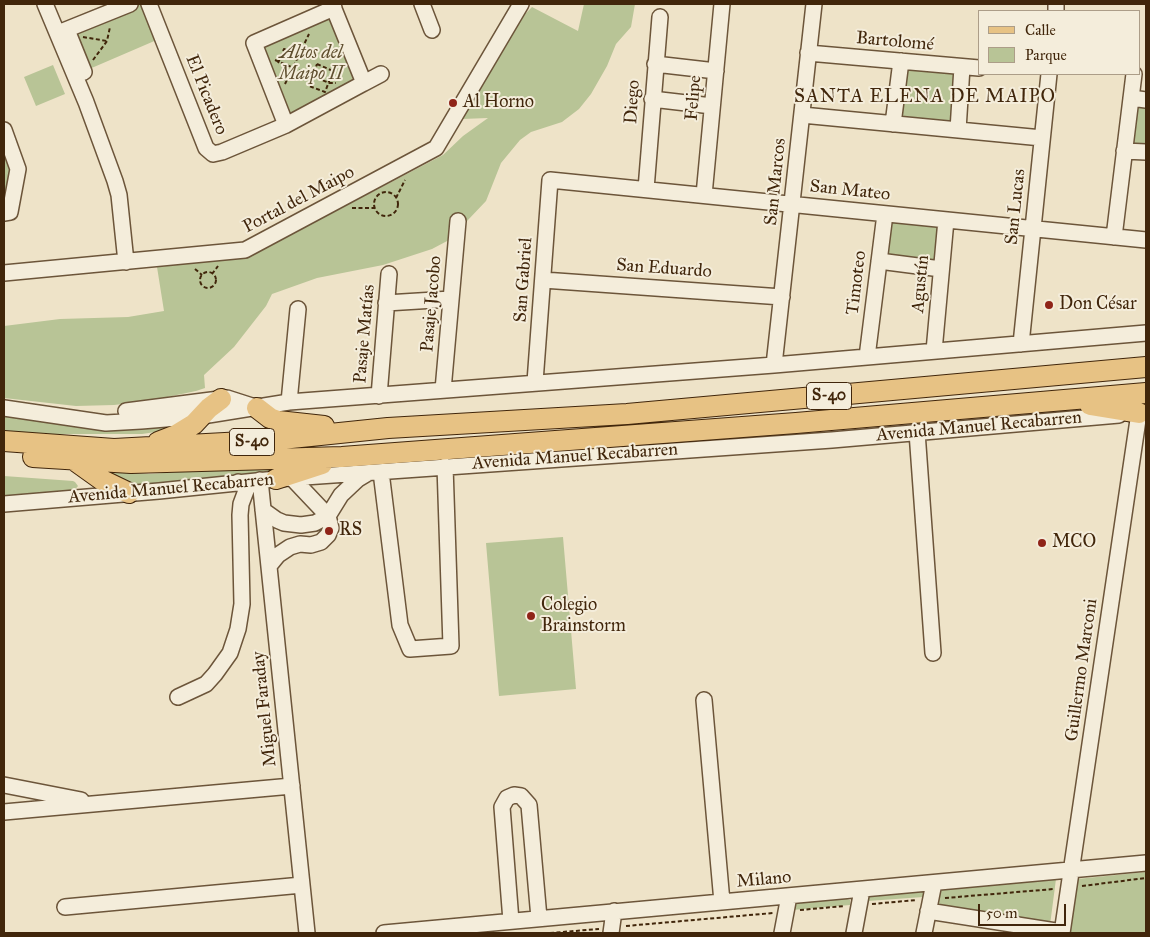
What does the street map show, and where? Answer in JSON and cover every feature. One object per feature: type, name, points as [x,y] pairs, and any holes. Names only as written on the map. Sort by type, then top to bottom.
[{"type":"main road","name":"S-40","points":[[4,441],[114,449],[262,441],[388,428],[637,413],[1146,367]]},
{"type":"main road","name":"Avenida Manuel Recabarren","points":[[4,455],[131,463],[342,457],[790,424],[1146,392]]},
{"type":"main road","points":[[114,449],[140,446],[166,439],[186,430],[221,399]]},
{"type":"main road","points":[[1059,400],[1143,413]]},
{"type":"main road","points":[[257,408],[270,418],[285,422],[315,426],[388,428]]},
{"type":"main road","points":[[276,479],[342,457]]},
{"type":"main road","points":[[74,460],[100,488],[129,493]]},
{"type":"street","points":[[45,4],[64,32],[120,180],[130,262]]},
{"type":"street","points":[[64,32],[130,4]]},
{"type":"street","name":"El Picadero","points":[[149,4],[209,152],[213,154],[286,125],[381,74]]},
{"type":"street","points":[[422,4],[432,30]]},
{"type":"street","name":"Portal del Maipo","points":[[4,272],[245,250],[436,148],[521,4]]},
{"type":"street","name":"Felipe","points":[[704,195],[722,4]]},
{"type":"street","name":"San Marcos","points":[[774,364],[814,4]]},
{"type":"street","points":[[286,125],[254,43],[318,16],[333,6],[364,83]]},
{"type":"street","name":"Diego","points":[[646,190],[660,17]]},
{"type":"street","name":"Bartolomé","points":[[808,53],[978,68]]},
{"type":"street","points":[[893,124],[901,61]]},
{"type":"street","points":[[655,64],[716,71]]},
{"type":"street","points":[[958,130],[962,67]]},
{"type":"street","name":"San Lucas","points":[[1021,344],[1042,138],[1045,75]]},
{"type":"street","points":[[1114,237],[1134,75]]},
{"type":"street","points":[[1130,98],[1146,100]]},
{"type":"street","points":[[652,99],[712,106]]},
{"type":"street","points":[[802,115],[1042,138]]},
{"type":"street","points":[[4,130],[18,169],[10,212],[4,213]]},
{"type":"street","points":[[1124,151],[1146,152]]},
{"type":"street","name":"San Mateo","points":[[550,180],[1146,240]]},
{"type":"street","name":"San Gabriel","points":[[535,382],[550,180]]},
{"type":"street","name":"Timoteo","points":[[867,356],[885,214]]},
{"type":"street","name":"Agustín","points":[[934,351],[946,220]]},
{"type":"street","name":"Pasaje Jacobo","points":[[443,390],[458,221]]},
{"type":"street","points":[[879,261],[941,269]]},
{"type":"street","name":"Pasaje Matías","points":[[379,396],[389,274]]},
{"type":"street","name":"San Eduardo","points":[[543,280],[782,296]]},
{"type":"street","points":[[386,303],[451,300]]},
{"type":"street","points":[[289,402],[298,309]]},
{"type":"street","points":[[4,408],[106,423],[202,416],[289,402],[1146,333]]},
{"type":"street","points":[[60,416],[138,411],[227,398],[257,408]]},
{"type":"street","name":"Avenida Manuel Recabarren","points":[[129,493],[238,482],[445,466],[832,440],[1143,413]]},
{"type":"street","name":"Guillermo Marconi","points":[[1062,933],[1143,413]]},
{"type":"street","points":[[917,432],[933,653]]},
{"type":"street","points":[[263,510],[277,520],[293,525],[308,525],[328,516],[341,495],[358,479],[374,472],[400,625],[410,648],[451,646],[445,466]]},
{"type":"street","points":[[269,566],[278,555],[290,547],[300,544],[316,544],[326,538],[331,528],[328,516],[276,479]]},
{"type":"street","name":"Miguel Faraday","points":[[276,479],[263,510],[307,933]]},
{"type":"street","points":[[178,697],[206,684],[215,674],[230,653],[238,629],[242,604],[239,545],[240,515],[246,488],[238,482]]},
{"type":"street","name":"Avenida Manuel Recabarren","points":[[4,504],[100,488]]},
{"type":"street","points":[[704,700],[722,902]]},
{"type":"street","points":[[4,785],[99,803]]},
{"type":"street","points":[[4,812],[292,786]]},
{"type":"street","points":[[511,921],[502,807],[507,798],[514,795],[521,796],[529,805],[539,918]]},
{"type":"street","name":"Milano","points":[[384,933],[1146,863]]},
{"type":"street","points":[[924,933],[934,883]]},
{"type":"street","points":[[65,907],[302,885]]},
{"type":"street","points":[[854,933],[862,890]]},
{"type":"street","points":[[782,933],[789,896]]},
{"type":"street","points":[[929,905],[1062,933]]},
{"type":"street","points":[[611,930],[614,911]]},
{"type":"path","points":[[80,73],[107,41],[112,11]]},
{"type":"path","points":[[279,105],[286,81],[318,16]]},
{"type":"path","points":[[64,32],[107,41]]},
{"type":"path","points":[[275,69],[284,49],[298,55]]},
{"type":"path","points":[[272,58],[329,83],[338,83]]},
{"type":"path","points":[[317,64],[333,71],[329,83],[325,92],[309,86],[317,64]]},
{"type":"path","points":[[279,78],[286,81]]},
{"type":"path","points":[[387,192],[396,198],[397,209],[393,213],[382,216],[375,208],[374,202],[376,197],[381,193],[387,192]]},
{"type":"path","points":[[348,208],[375,208]]},
{"type":"path","points":[[212,274],[220,264]]},
{"type":"path","points":[[193,267],[202,275]]},
{"type":"path","points":[[208,272],[212,274],[215,278],[215,283],[212,287],[203,287],[200,283],[202,275],[208,272]]},
{"type":"path","points":[[550,933],[611,930],[859,905],[929,905],[1146,878]]},
{"type":"green space","points":[[139,4],[145,4],[159,39],[87,70],[71,32]]},
{"type":"green space","points":[[584,4],[635,4],[631,27],[616,44],[607,66],[591,94],[579,109],[562,122],[531,132],[520,140],[501,163],[486,201],[449,240],[432,249],[383,265],[317,278],[272,294],[266,306],[234,347],[204,375],[205,388],[148,401],[114,405],[76,406],[4,398],[4,326],[60,319],[128,317],[164,311],[157,267],[248,257],[443,155],[463,136],[488,118],[462,119],[525,14],[532,7],[578,31]]},
{"type":"green space","name":"Altos del Maipo II","points":[[331,15],[358,81],[289,117],[260,46]]},
{"type":"green space","name":"SANTA ELENA DE MAIPO","points":[[902,63],[961,69],[957,129],[895,123]]},
{"type":"green space","points":[[53,65],[65,94],[36,106],[24,77]]},
{"type":"green space","points":[[1134,103],[1146,105],[1146,148],[1129,147]]},
{"type":"green space","points":[[11,153],[16,170],[4,211],[4,156]]},
{"type":"green space","points":[[891,219],[941,226],[935,262],[886,255]]},
{"type":"green space","points":[[4,414],[168,425],[169,427],[162,431],[142,434],[64,434],[24,437],[4,435]]},
{"type":"green space","points":[[302,463],[284,471],[131,487],[104,472],[150,474]]},
{"type":"green space","points":[[4,476],[73,481],[78,486],[73,492],[4,500]]},
{"type":"green space","name":"Colegio Brainstorm","points":[[563,537],[576,689],[499,696],[486,543]]},
{"type":"green space","points":[[1146,872],[1146,933],[1067,933],[1077,879]]},
{"type":"green space","points":[[1056,879],[1050,925],[934,907],[940,890]]},
{"type":"green space","points":[[923,891],[923,897],[868,901],[869,895]]},
{"type":"green space","points":[[850,900],[850,905],[792,910],[798,902]]},
{"type":"place","name":"Al Horno","points":[[453,103]]},
{"type":"place","name":"Don César","points":[[1049,305]]},
{"type":"place","name":"RS","points":[[329,531]]},
{"type":"place","name":"MCO","points":[[1042,543]]},
{"type":"place","name":"Colegio Brainstorm","points":[[531,616]]},
{"type":"district","name":"SANTA ELENA DE MAIPO","points":[[925,97]]}]
